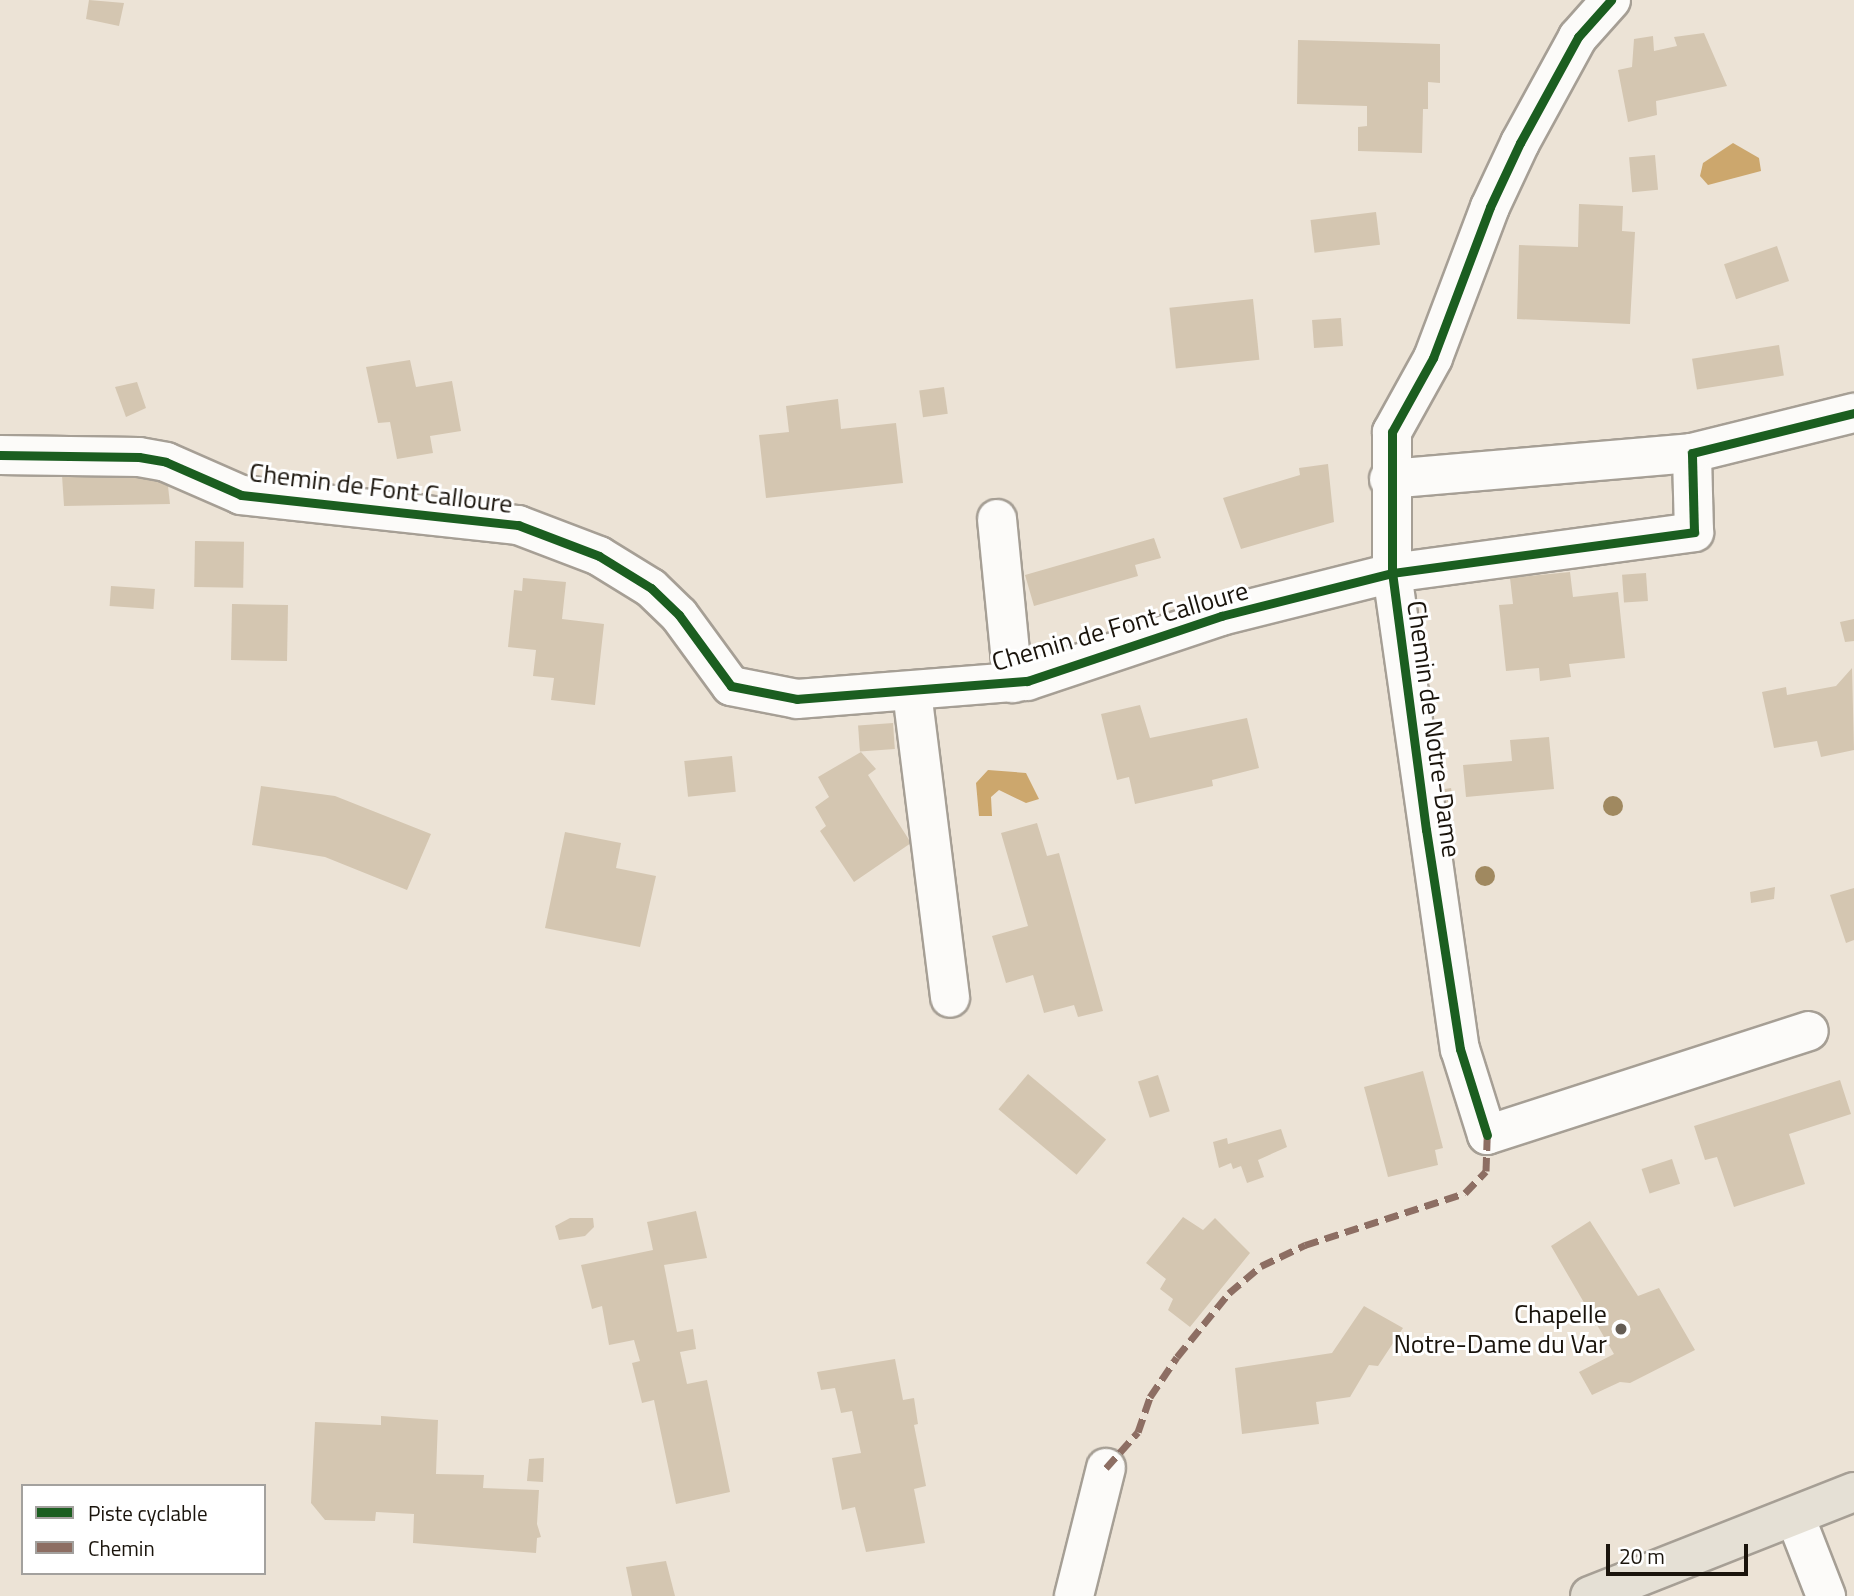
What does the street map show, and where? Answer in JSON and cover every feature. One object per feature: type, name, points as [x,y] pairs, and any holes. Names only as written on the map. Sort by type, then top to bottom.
[{"type":"main road","points":[[1590,1596],[1796,1519],[1854,1492]]},
{"type":"street","name":"Chemin de Notre-Dame","points":[[1611,0],[1578,37],[1490,207],[1433,358],[1392,432],[1389,479],[1392,573],[1460,1049],[1488,1135],[1809,1031]]},
{"type":"street","points":[[1389,479],[1692,453],[1854,413]]},
{"type":"street","name":"Chemin de Font Calloure","points":[[0,455],[139,457],[166,462],[242,495],[518,525],[599,555],[651,587],[679,615],[731,686],[797,699],[1013,683],[1220,616],[1392,573],[1694,533],[1692,453]]},
{"type":"street","points":[[997,519],[1013,683]]},
{"type":"street","points":[[912,692],[950,998]]},
{"type":"street","points":[[1074,1596],[1106,1468]]},
{"type":"street","points":[[1796,1519],[1826,1596]]},
{"type":"shaded area","points":[[1733,143],[1759,158],[1761,171],[1708,185],[1700,176],[1703,163]]},
{"type":"shaded area","points":[[988,770],[1026,773],[1039,799],[1026,803],[999,790],[991,797],[992,816],[979,816],[976,783]]},
{"type":"building","points":[[89,0],[124,3],[119,26],[86,19]]},
{"type":"building","points":[[1704,33],[1727,86],[1656,101],[1657,115],[1628,122],[1618,70],[1632,67],[1634,39],[1653,36],[1654,51],[1677,46],[1674,37]]},
{"type":"building","points":[[1298,40],[1440,44],[1440,83],[1428,82],[1428,109],[1423,109],[1422,153],[1358,151],[1358,127],[1367,126],[1367,106],[1297,104]]},
{"type":"building","points":[[1655,155],[1658,190],[1632,192],[1629,157]]},
{"type":"building","points":[[1579,204],[1623,206],[1622,231],[1635,232],[1630,324],[1517,319],[1519,245],[1578,247]]},
{"type":"building","points":[[1376,212],[1380,245],[1315,253],[1310,220]]},
{"type":"building","points":[[1777,246],[1789,281],[1736,299],[1724,264]]},
{"type":"building","points":[[1253,299],[1259,360],[1176,368],[1169,308]]},
{"type":"building","points":[[1341,318],[1343,346],[1314,348],[1312,320]]},
{"type":"building","points":[[1779,345],[1784,376],[1697,389],[1692,359]]},
{"type":"building","points":[[410,360],[416,387],[452,381],[461,431],[430,436],[433,453],[397,459],[390,422],[378,423],[366,367]]},
{"type":"building","points":[[137,382],[146,408],[126,417],[115,387]]},
{"type":"building","points":[[944,387],[948,414],[923,417],[919,390]]},
{"type":"building","points":[[838,399],[841,429],[896,423],[903,483],[766,498],[759,435],[789,432],[786,406]]},
{"type":"building","points":[[1328,464],[1334,522],[1241,549],[1223,498],[1300,475],[1299,468]]},
{"type":"building","points":[[62,475],[152,475],[168,486],[170,504],[64,506]]},
{"type":"building","points":[[1154,538],[1161,558],[1135,565],[1138,576],[1034,606],[1025,575]]},
{"type":"building","points":[[195,541],[244,542],[243,588],[194,587]]},
{"type":"building","points":[[1570,572],[1573,597],[1618,592],[1625,658],[1569,664],[1571,677],[1540,681],[1539,668],[1506,671],[1499,605],[1513,604],[1510,578]]},
{"type":"building","points":[[1646,573],[1648,601],[1624,603],[1622,575]]},
{"type":"building","points":[[523,578],[566,582],[562,619],[604,624],[595,705],[551,700],[554,678],[533,676],[536,650],[508,647],[514,590],[522,591]]},
{"type":"building","points":[[111,586],[155,589],[153,609],[110,606]]},
{"type":"building","points":[[232,604],[288,605],[287,661],[231,660]]},
{"type":"building","points":[[1854,619],[1854,641],[1845,642],[1840,622]]},
{"type":"building","points":[[1852,668],[1854,750],[1821,757],[1817,741],[1774,748],[1762,692],[1786,687],[1787,695],[1836,686]]},
{"type":"building","points":[[1140,705],[1150,738],[1247,718],[1259,768],[1212,780],[1213,786],[1135,804],[1129,777],[1117,780],[1101,714]]},
{"type":"building","points":[[893,723],[895,749],[860,751],[858,725]]},
{"type":"building","points":[[1549,737],[1554,789],[1466,797],[1463,765],[1512,761],[1510,740]]},
{"type":"building","points":[[861,752],[876,769],[868,775],[911,843],[854,882],[820,831],[826,826],[815,807],[829,797],[818,777]]},
{"type":"building","points":[[732,756],[736,792],[688,797],[684,761]]},
{"type":"building","points":[[261,786],[335,796],[431,834],[407,890],[325,857],[252,845]]},
{"type":"building","points":[[1451,788],[1454,807],[1434,810],[1431,791]]},
{"type":"building","points":[[1037,823],[1047,856],[1059,853],[1103,1011],[1078,1017],[1074,1005],[1044,1013],[1033,975],[1006,983],[992,936],[1028,926],[1001,833]]},
{"type":"building","points":[[565,832],[621,843],[616,868],[656,876],[640,947],[545,928]]},
{"type":"building","points":[[1775,887],[1774,899],[1751,903],[1750,892]]},
{"type":"building","points":[[1854,888],[1854,940],[1846,943],[1830,895]]},
{"type":"building","points":[[1423,1071],[1443,1148],[1435,1150],[1438,1165],[1388,1177],[1364,1087]]},
{"type":"building","points":[[1028,1074],[1106,1140],[1077,1175],[998,1109]]},
{"type":"building","points":[[1158,1075],[1170,1111],[1150,1118],[1138,1081]]},
{"type":"building","points":[[1840,1080],[1851,1114],[1789,1134],[1805,1184],[1734,1207],[1717,1157],[1705,1160],[1694,1126]]},
{"type":"building","points":[[1281,1129],[1287,1147],[1258,1160],[1264,1177],[1247,1183],[1241,1166],[1233,1169],[1231,1163],[1219,1168],[1213,1142],[1227,1138],[1228,1144]]},
{"type":"building","points":[[1672,1159],[1680,1184],[1650,1194],[1642,1169]]},
{"type":"building","points":[[696,1211],[707,1258],[664,1265],[677,1332],[693,1329],[696,1349],[680,1352],[687,1384],[707,1380],[730,1492],[676,1504],[654,1400],[642,1403],[632,1363],[640,1361],[634,1340],[609,1345],[602,1306],[592,1309],[581,1265],[653,1250],[647,1222]]},
{"type":"building","points":[[1183,1217],[1203,1230],[1215,1218],[1250,1253],[1190,1327],[1168,1310],[1173,1299],[1160,1289],[1166,1279],[1146,1263]]},
{"type":"building","points":[[570,1218],[593,1218],[594,1227],[585,1236],[559,1240],[555,1226]]},
{"type":"building","points":[[1590,1221],[1638,1296],[1659,1288],[1695,1350],[1630,1383],[1620,1382],[1592,1395],[1579,1372],[1614,1354],[1551,1246]]},
{"type":"building","points":[[1364,1306],[1403,1328],[1378,1366],[1369,1365],[1350,1397],[1316,1402],[1319,1424],[1242,1434],[1235,1368],[1332,1353]]},
{"type":"building","points":[[895,1359],[903,1400],[914,1398],[918,1424],[914,1425],[926,1486],[914,1489],[925,1543],[866,1552],[855,1507],[842,1510],[832,1458],[861,1453],[852,1411],[841,1413],[835,1388],[821,1390],[817,1372]]},
{"type":"building","points":[[381,1416],[438,1420],[436,1474],[484,1475],[483,1488],[539,1490],[537,1524],[541,1537],[537,1538],[536,1553],[413,1543],[414,1514],[376,1512],[375,1521],[325,1520],[311,1503],[315,1422],[381,1425]]},
{"type":"building","points":[[544,1458],[543,1482],[527,1481],[529,1459]]},
{"type":"building","points":[[666,1561],[675,1596],[632,1596],[626,1567]]},
{"type":"marked path","points":[[1106,1468],[1138,1432],[1150,1397],[1177,1357],[1229,1293],[1261,1266],[1305,1245],[1465,1193],[1486,1171],[1487,1135]]},
{"type":"cycle path","points":[[1487,1135],[1460,1049],[1426,830],[1392,573],[1392,432],[1433,358],[1490,207],[1520,143],[1578,37],[1611,0]]},
{"type":"cycle path","points":[[0,455],[139,457],[166,462],[241,495],[518,525],[599,556],[651,588],[679,615],[731,686],[797,699],[1027,681],[1221,616],[1392,573],[1694,532],[1692,453],[1854,413]]},
{"type":"place","name":"Chapelle Notre-Dame du Var","points":[[1621,1329]]}]
